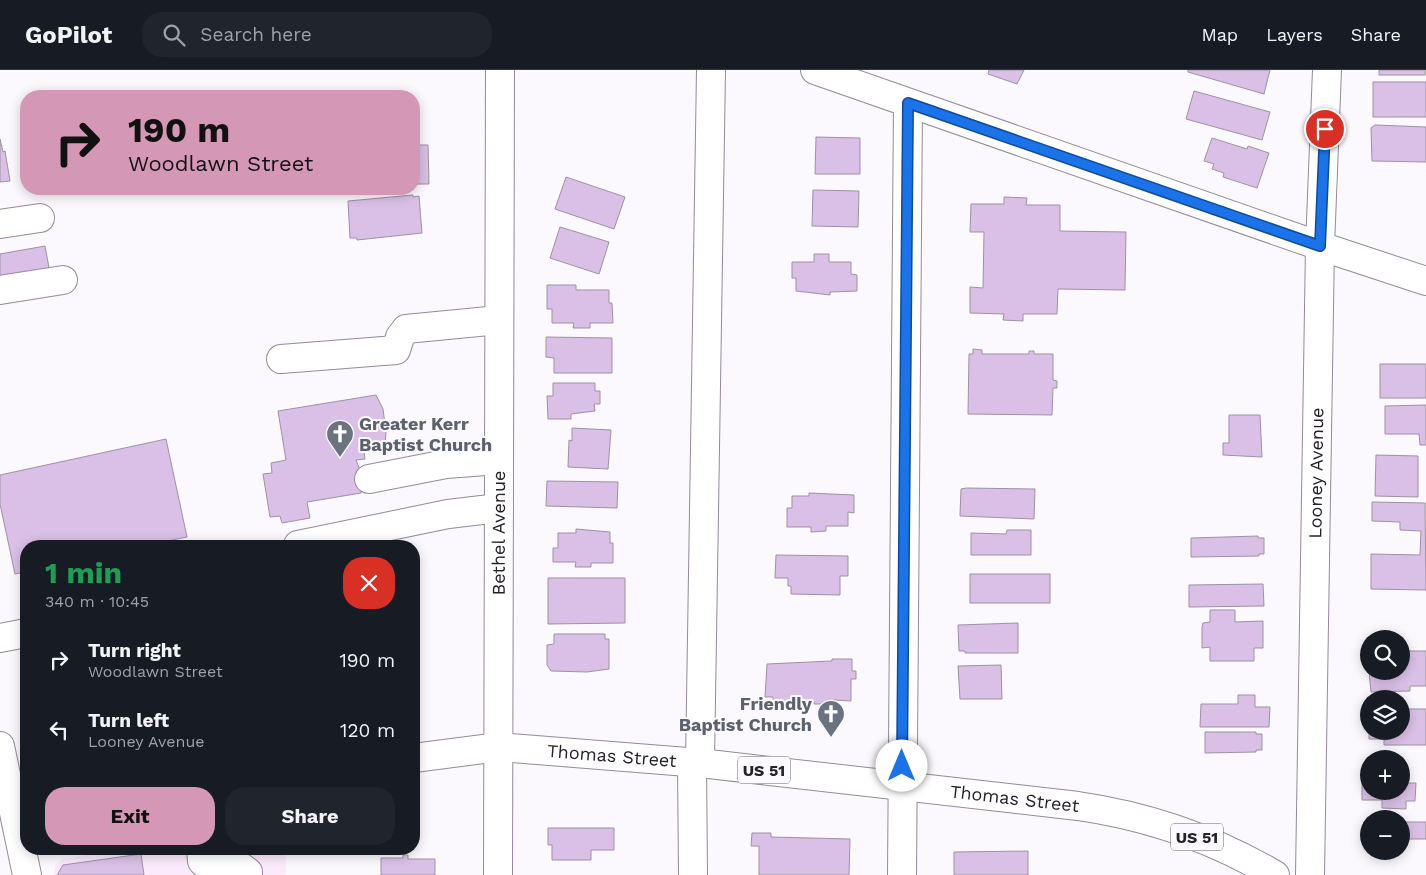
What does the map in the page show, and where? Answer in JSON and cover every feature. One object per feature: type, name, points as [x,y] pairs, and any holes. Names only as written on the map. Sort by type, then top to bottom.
[{"type":"street","name":"Bethel Avenue","points":[[498,875],[500,70]]},
{"type":"street","points":[[693,875],[711,70]]},
{"type":"street","points":[[815,70],[1320,246],[1426,280]]},
{"type":"street","name":"Looney Avenue","points":[[1310,875],[1320,246],[1327,70]]},
{"type":"street","points":[[902,875],[908,103]]},
{"type":"street","points":[[0,224],[40,218]]},
{"type":"street","points":[[0,290],[63,280]]},
{"type":"street","points":[[281,359],[396,350],[400,336],[406,329],[499,320]]},
{"type":"street","points":[[369,479],[446,464],[499,460]]},
{"type":"street","points":[[322,540],[448,514],[499,508]]},
{"type":"street","points":[[0,638],[20,634]]},
{"type":"street","points":[[0,746],[20,848]]},
{"type":"street","name":"Thomas Street","points":[[420,757],[498,747],[696,763],[1114,812],[1215,844],[1274,875]]},
{"type":"street","points":[[22,855],[27,875]]},
{"type":"street","points":[[202,855],[202,861],[212,870],[237,864],[248,872],[248,875]]},
{"type":"shaded area","points":[[86,855],[286,855],[286,875],[54,875],[56,864],[63,859]]},
{"type":"building","points":[[989,70],[1024,70],[1017,84],[988,74]]},
{"type":"building","points":[[1188,70],[1270,70],[1264,94],[1188,72]]},
{"type":"building","points":[[1379,70],[1425,70],[1425,75],[1379,75]]},
{"type":"building","points":[[1373,82],[1426,82],[1426,117],[1373,117]]},
{"type":"building","points":[[1194,91],[1270,112],[1262,140],[1186,119]]},
{"type":"building","points":[[1375,125],[1426,127],[1426,162],[1372,161],[1371,128]]},
{"type":"building","points":[[816,137],[860,138],[860,174],[815,174]]},
{"type":"building","points":[[1212,138],[1247,149],[1248,146],[1269,153],[1257,188],[1223,177],[1224,173],[1212,169],[1214,164],[1204,161]]},
{"type":"building","points":[[0,139],[3,152],[5,151],[10,181],[0,182]]},
{"type":"building","points":[[420,145],[428,145],[429,184],[420,184]]},
{"type":"building","points":[[566,177],[625,197],[614,229],[555,209]]},
{"type":"building","points":[[813,190],[859,191],[858,227],[812,226]]},
{"type":"building","points":[[413,195],[413,197],[419,196],[422,233],[357,240],[357,238],[350,238],[348,201]]},
{"type":"building","points":[[1004,197],[1027,198],[1026,205],[1060,205],[1060,231],[1126,232],[1125,290],[1058,289],[1057,314],[1023,314],[1023,321],[1003,320],[1004,314],[970,313],[970,287],[983,288],[984,232],[970,232],[971,204],[1004,204]]},
{"type":"building","points":[[560,227],[609,242],[599,274],[550,258]]},
{"type":"building","points":[[45,246],[50,273],[0,282],[0,254]]},
{"type":"building","points":[[814,254],[829,254],[829,262],[851,262],[851,274],[857,275],[857,291],[830,292],[830,295],[796,291],[796,278],[792,278],[792,262],[814,262]]},
{"type":"building","points":[[547,285],[576,285],[576,290],[609,290],[609,303],[612,303],[613,323],[590,323],[590,328],[573,328],[574,323],[552,323],[552,309],[547,309]]},
{"type":"building","points":[[546,337],[612,338],[612,373],[554,373],[554,358],[546,357]]},
{"type":"building","points":[[973,349],[982,350],[982,354],[1029,354],[1029,351],[1034,351],[1034,354],[1053,354],[1053,380],[1057,381],[1057,388],[1053,388],[1052,415],[968,414],[969,354],[973,354]]},
{"type":"building","points":[[1380,364],[1426,364],[1426,398],[1380,398]]},
{"type":"building","points":[[553,383],[595,383],[595,391],[600,391],[600,404],[594,404],[595,411],[571,414],[571,419],[548,419],[547,396],[553,396]]},
{"type":"building","points":[[376,395],[383,409],[386,432],[385,447],[364,451],[365,459],[356,460],[363,478],[361,493],[307,502],[310,518],[282,523],[280,516],[270,517],[263,474],[272,473],[271,463],[286,460],[278,411]]},
{"type":"building","points":[[1426,405],[1426,445],[1420,445],[1419,434],[1385,434],[1385,406]]},
{"type":"building","points":[[1229,415],[1260,415],[1262,457],[1223,455],[1223,443],[1229,443]]},
{"type":"building","points":[[572,428],[611,430],[608,469],[568,467],[569,440],[572,441]]},
{"type":"building","points":[[166,439],[187,537],[173,540],[20,540],[20,573],[15,574],[0,504],[0,475]]},
{"type":"building","points":[[1376,455],[1418,456],[1418,497],[1375,496]]},
{"type":"building","points":[[547,481],[618,482],[617,508],[546,506]]},
{"type":"building","points":[[961,489],[1035,489],[1034,519],[960,516]]},
{"type":"building","points":[[809,493],[854,495],[854,513],[848,512],[848,526],[826,526],[826,531],[811,532],[811,527],[787,527],[787,508],[792,508],[792,496],[809,496]]},
{"type":"building","points":[[1372,502],[1425,503],[1426,590],[1371,589],[1371,554],[1420,555],[1421,531],[1400,530],[1400,522],[1372,521]]},
{"type":"building","points":[[576,529],[610,532],[610,543],[613,543],[613,563],[591,563],[591,567],[575,567],[576,562],[553,562],[553,548],[558,548],[558,533],[576,533]]},
{"type":"building","points":[[1007,530],[1031,530],[1031,555],[971,555],[971,533],[1006,534]]},
{"type":"building","points":[[1258,536],[1258,538],[1264,538],[1264,554],[1259,554],[1259,556],[1191,557],[1191,538]]},
{"type":"building","points":[[776,555],[848,556],[848,576],[840,576],[840,595],[791,594],[788,578],[775,578]]},
{"type":"building","points":[[970,574],[1050,574],[1050,603],[970,603]]},
{"type":"building","points":[[548,578],[625,578],[625,623],[548,624]]},
{"type":"building","points":[[1263,584],[1264,606],[1189,607],[1189,585]]},
{"type":"building","points":[[1210,610],[1235,610],[1235,622],[1263,621],[1263,648],[1254,648],[1254,661],[1210,661],[1210,647],[1202,648],[1202,627],[1203,623],[1210,622]]},
{"type":"building","points":[[1018,623],[1018,653],[965,653],[965,651],[959,651],[958,625]]},
{"type":"building","points":[[554,634],[605,634],[605,639],[609,639],[609,669],[587,672],[551,671],[547,665],[547,645],[554,644]]},
{"type":"building","points":[[1410,651],[1426,651],[1426,686],[1410,686],[1410,690],[1371,690],[1370,680],[1410,680]]},
{"type":"building","points":[[832,659],[852,659],[852,671],[856,671],[856,679],[851,679],[851,701],[834,700],[834,704],[814,704],[814,701],[773,701],[773,697],[765,697],[767,664],[832,661]]},
{"type":"building","points":[[1001,665],[1002,699],[960,699],[958,666]]},
{"type":"building","points":[[1238,695],[1255,695],[1255,707],[1270,707],[1269,727],[1200,727],[1201,704],[1238,704]]},
{"type":"building","points":[[1410,709],[1426,709],[1426,745],[1384,745],[1384,740],[1410,740]]},
{"type":"building","points":[[1205,732],[1256,732],[1256,734],[1262,734],[1262,750],[1256,750],[1256,752],[1205,753]]},
{"type":"building","points":[[1410,783],[1416,783],[1415,801],[1406,801],[1406,809],[1382,808],[1382,800],[1410,800]]},
{"type":"building","points":[[1410,822],[1426,822],[1426,839],[1410,839]]},
{"type":"building","points":[[548,828],[614,828],[614,850],[591,850],[591,860],[552,860],[552,845],[548,845]]},
{"type":"building","points":[[752,833],[771,833],[771,837],[850,839],[849,875],[759,875],[759,846],[751,846]]},
{"type":"building","points":[[1028,851],[1028,875],[954,875],[954,852]]},
{"type":"building","points":[[141,855],[144,875],[57,875],[63,865]]},
{"type":"building","points":[[403,855],[408,855],[408,859],[435,859],[435,875],[381,875],[381,858],[403,858]]},
{"type":"place","name":"Greater Kerr Baptist Church","points":[[340,458]]},
{"type":"place","name":"Friendly Baptist Church","points":[[831,738]]},
{"type":"route","points":[[902,766],[908,103],[1320,246],[1325,129]]}]
